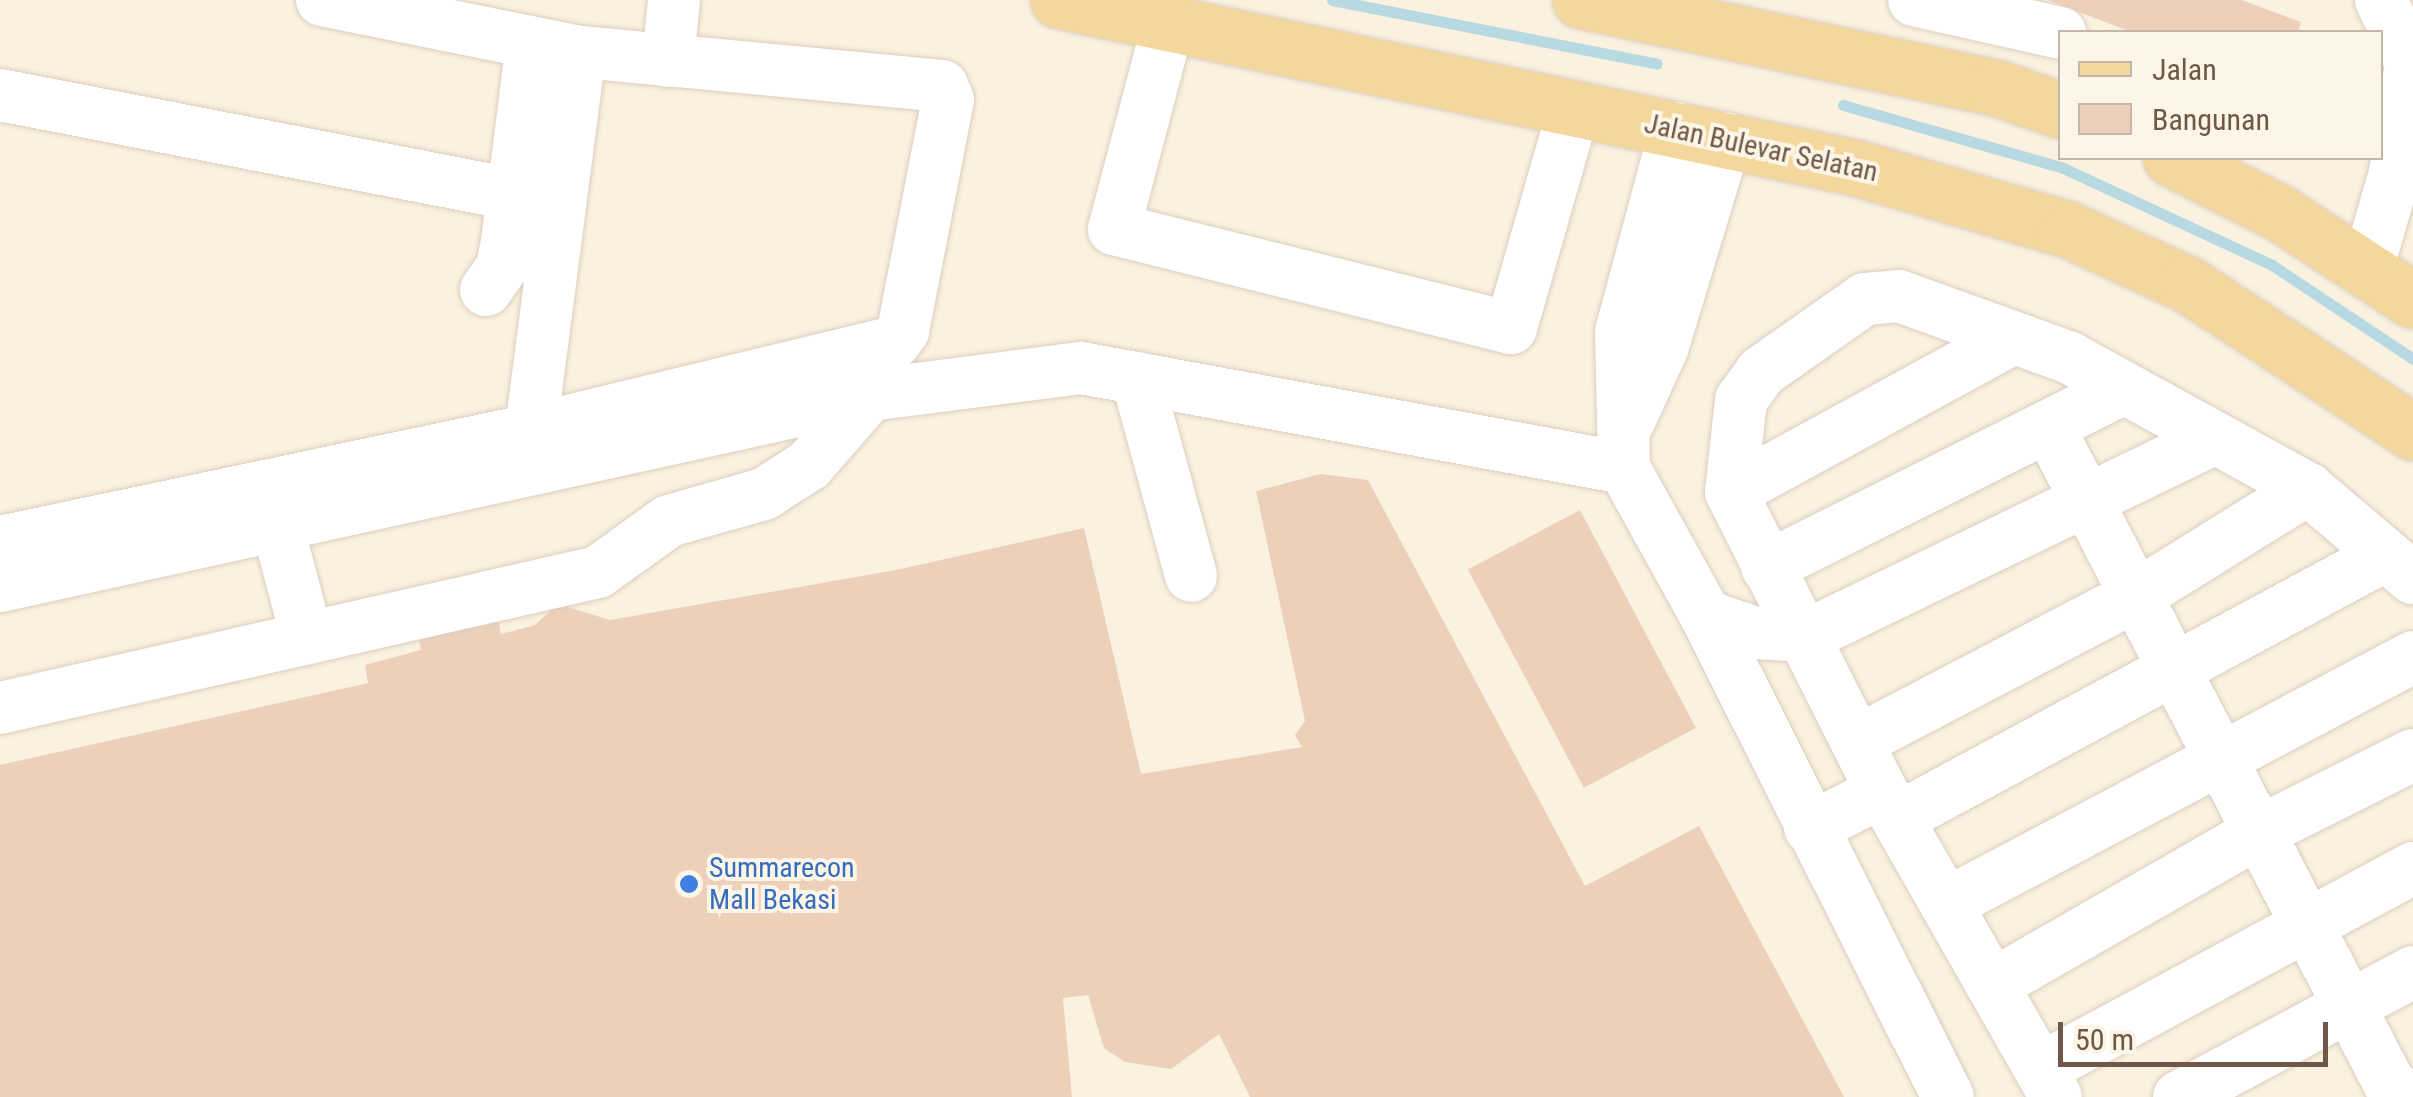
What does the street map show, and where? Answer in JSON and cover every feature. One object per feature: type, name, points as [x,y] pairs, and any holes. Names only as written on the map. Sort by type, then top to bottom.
[{"type":"main road","name":"Jalan Bulevar Selatan","points":[[1058,0],[1857,168],[2067,229],[2189,285],[2413,432]]},
{"type":"main road","points":[[1580,0],[1997,88],[2058,109]]},
{"type":"main road","points":[[2175,160],[2368,266],[2413,300]]},
{"type":"lane","points":[[19,560],[278,528],[388,481],[531,430],[895,342],[903,331],[946,90],[556,47],[322,0]]},
{"type":"lane","points":[[668,61],[674,0]]},
{"type":"lane","points":[[1914,0],[2058,32]]},
{"type":"lane","points":[[2381,0],[2412,63],[2409,104],[2383,152]]},
{"type":"lane","points":[[1168,25],[1114,229],[1511,328],[1574,108]]},
{"type":"lane","points":[[531,430],[535,198],[556,47]]},
{"type":"lane","points":[[0,95],[535,198]]},
{"type":"lane","points":[[1701,134],[1662,349],[1624,450],[1948,1097]]},
{"type":"lane","points":[[2368,266],[2376,165]]},
{"type":"lane","points":[[486,290],[502,268],[535,198]]},
{"type":"lane","points":[[1810,828],[1890,805],[2400,566],[2308,489],[2124,388],[2014,338],[1900,296],[1865,298],[1761,372],[1740,400],[1732,492],[1890,805],[2048,1083],[2307,925],[2413,868]]},
{"type":"lane","points":[[1732,492],[2014,338]]},
{"type":"lane","points":[[19,560],[388,481],[870,394],[1081,368],[1624,450]]},
{"type":"lane","points":[[1137,378],[1191,576]]},
{"type":"lane","points":[[1767,567],[2050,430],[2124,388]]},
{"type":"lane","points":[[0,708],[598,572],[669,521],[764,494],[809,465],[870,394]]},
{"type":"lane","points":[[2050,430],[2350,1006],[2386,1092]]},
{"type":"lane","points":[[1706,616],[1756,633],[1806,636],[2215,438]]},
{"type":"lane","points":[[1860,740],[2136,596],[2308,489]]},
{"type":"lane","points":[[278,528],[307,638]]},
{"type":"lane","points":[[1946,904],[2413,658]]},
{"type":"lane","points":[[1992,985],[2259,832],[2413,755]]},
{"type":"lane","points":[[2178,1097],[2413,972]]},
{"type":"building","points":[[2048,0],[2242,0],[2301,22],[2299,30],[2126,30]]},
{"type":"building","name":"Summarecon Mall Bekasi","points":[[1321,474],[1368,480],[1585,886],[1699,826],[1844,1097],[1250,1097],[1219,1034],[1171,1069],[1125,1062],[1104,1048],[1088,995],[1063,998],[1072,1097],[0,1097],[0,765],[368,683],[365,665],[421,650],[409,592],[489,576],[501,634],[535,625],[558,604],[610,620],[896,570],[1084,528],[1141,774],[1302,747],[1295,735],[1305,721],[1256,491]]},
{"type":"building","points":[[1580,510],[1696,728],[1584,788],[1468,570]]},
{"type":"waterway","points":[[1332,0],[1657,64]]},
{"type":"waterway","points":[[1843,105],[2061,167],[2272,265],[2413,359]]},
{"type":"place","name":"Summarecon Mall Bekasi","points":[[689,884]]}]
